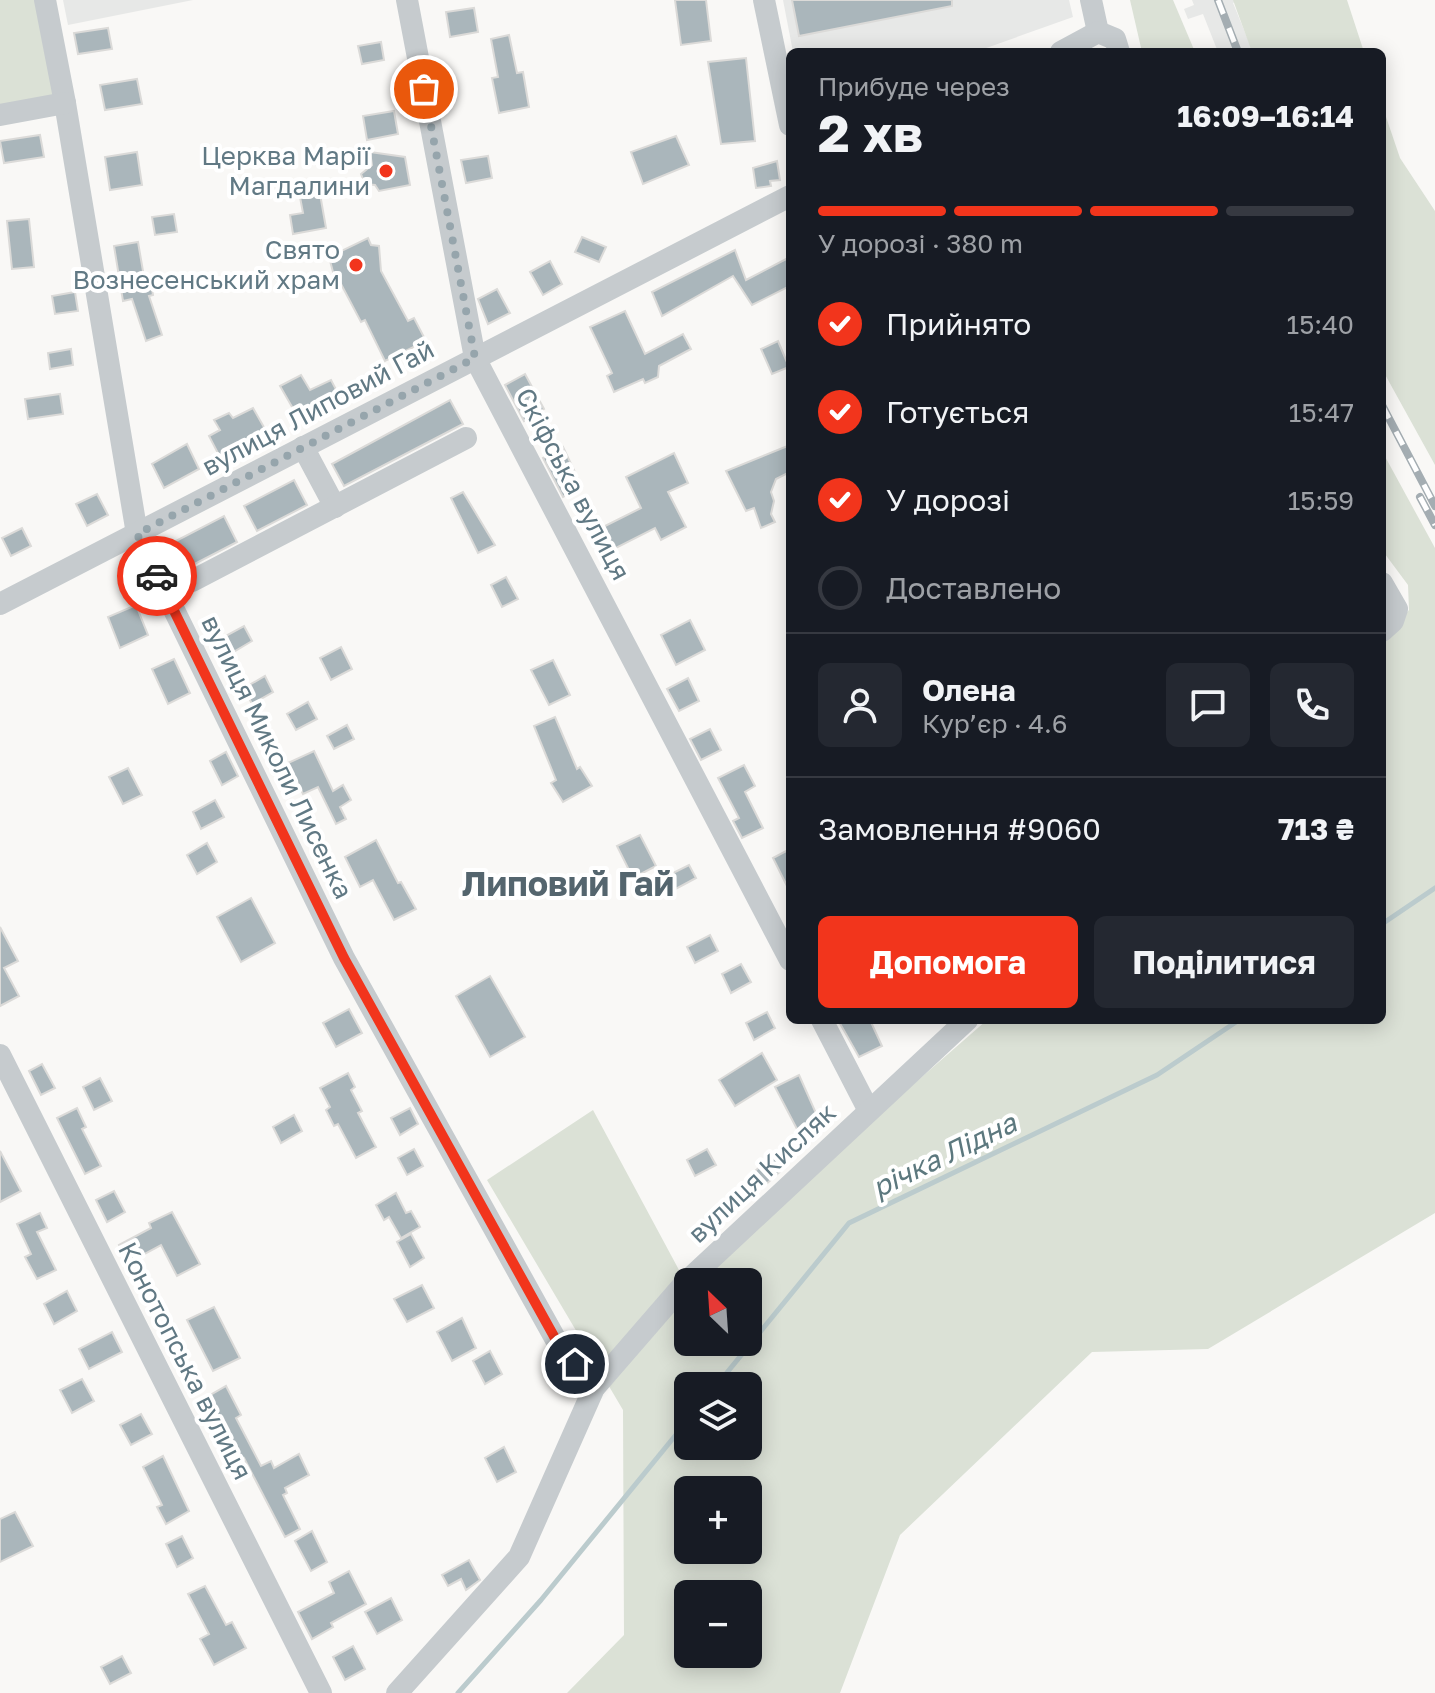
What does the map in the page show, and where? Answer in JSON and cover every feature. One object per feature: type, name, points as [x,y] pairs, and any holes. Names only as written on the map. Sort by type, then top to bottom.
[{"type":"street","name":"вулиця Миколи Лисенка","points":[[45,0],[137,534],[344,958],[556,1340],[594,1388]]},
{"type":"street","name":"Скіфська вулиця","points":[[407,0],[475,358],[786,952]]},
{"type":"street","points":[[764,0],[786,106]]},
{"type":"street","points":[[1079,48],[1110,41],[1091,0]]},
{"type":"street","points":[[0,115],[65,103]]},
{"type":"street","name":"вулиця Липовий Гай","points":[[0,604],[786,198]]},
{"type":"street","points":[[192,581],[466,438]]},
{"type":"street","points":[[303,447],[335,507]]},
{"type":"street","points":[[1386,590],[1397,609],[1387,626]]},
{"type":"street","points":[[824,1024],[869,1111]]},
{"type":"street","name":"вулиця Кисляк","points":[[397,1693],[519,1557],[594,1388],[685,1283],[963,1024]]},
{"type":"street","name":"Конотопська вулиця","points":[[0,1055],[321,1693]]},
{"type":"shaded area","points":[[0,0],[45,0],[65,103],[0,115]]},
{"type":"shaded area","points":[[63,0],[193,0],[68,25]]},
{"type":"shaded area","points":[[783,0],[1069,0],[1073,17],[986,48],[792,48]]},
{"type":"shaded area","points":[[1130,0],[1173,0],[1193,48],[1141,48]]},
{"type":"shaded area","points":[[1192,0],[1238,0],[1233,3],[1251,48],[1216,48],[1203,14],[1188,19],[1184,9],[1194,5]]},
{"type":"shaded area","points":[[1233,0],[1347,0],[1363,48],[1251,48]]},
{"type":"shaded area","points":[[1386,117],[1400,158],[1435,211],[1435,465],[1386,376]]},
{"type":"shaded area","points":[[1386,458],[1435,548],[1435,1213],[1208,1349],[1092,1352],[900,1535],[840,1693],[567,1693],[624,1635],[623,1410],[487,1180],[593,1110],[678,1268],[674,1268],[674,1356],[762,1356],[762,1268],[703,1268],[982,1024],[1386,1024],[1386,633],[1409,610],[1408,585],[1386,555]]},
{"type":"building","points":[[675,0],[706,0],[711,41],[681,45]]},
{"type":"building","points":[[792,0],[952,0],[952,6],[799,36]]},
{"type":"building","points":[[474,8],[478,32],[450,37],[446,12]]},
{"type":"building","points":[[108,28],[112,49],[78,54],[74,33]]},
{"type":"building","points":[[509,35],[517,73],[523,72],[529,107],[499,113],[492,78],[498,77],[491,39]]},
{"type":"building","points":[[381,42],[384,60],[362,64],[358,46]]},
{"type":"building","points":[[746,58],[755,141],[721,144],[708,62]]},
{"type":"building","points":[[137,79],[142,104],[105,110],[100,85]]},
{"type":"building","points":[[394,111],[398,134],[367,140],[363,116]]},
{"type":"building","points":[[40,135],[44,157],[4,163],[0,141]]},
{"type":"building","points":[[676,136],[689,165],[643,184],[631,152]]},
{"type":"building","points":[[137,152],[142,185],[110,190],[105,157]]},
{"type":"building","name":"Церква Марії Магдалини","points":[[370,152],[405,157],[410,185],[379,191],[375,185],[365,184],[361,174],[372,165]]},
{"type":"building","points":[[488,156],[492,178],[466,183],[461,160]]},
{"type":"building","points":[[777,161],[780,180],[770,181],[771,186],[756,188],[753,168]]},
{"type":"building","points":[[320,194],[326,228],[293,234],[290,215],[303,213],[300,197]]},
{"type":"building","points":[[174,214],[177,232],[155,235],[152,217]]},
{"type":"building","points":[[29,219],[34,267],[12,269],[7,221]]},
{"type":"building","points":[[582,237],[606,247],[599,262],[575,252]]},
{"type":"building","points":[[368,238],[371,245],[379,246],[381,271],[408,321],[414,318],[426,341],[385,361],[365,320],[361,322],[341,284],[337,287],[329,257]]},
{"type":"building","points":[[138,242],[144,277],[150,276],[153,295],[149,296],[162,335],[146,341],[132,299],[123,301],[114,246]]},
{"type":"building","points":[[735,250],[746,280],[786,259],[786,288],[752,305],[733,276],[662,316],[652,292]]},
{"type":"building","points":[[550,261],[562,284],[543,295],[530,272]]},
{"type":"building","points":[[497,289],[510,313],[488,324],[478,299]]},
{"type":"building","points":[[75,292],[78,311],[55,314],[52,296]]},
{"type":"building","points":[[625,311],[645,354],[683,334],[691,349],[659,366],[658,377],[645,383],[643,379],[614,392],[607,376],[612,373],[590,327]]},
{"type":"building","points":[[778,341],[786,368],[772,374],[761,349]]},
{"type":"building","points":[[71,349],[73,365],[50,369],[48,353]]},
{"type":"building","points":[[525,374],[544,409],[524,421],[505,385]]},
{"type":"building","points":[[301,375],[310,390],[331,380],[340,397],[299,419],[280,386]]},
{"type":"building","points":[[60,394],[63,414],[28,419],[25,399]]},
{"type":"building","points":[[450,400],[463,424],[344,486],[332,464]]},
{"type":"building","points":[[253,408],[269,436],[222,461],[209,436],[220,430],[214,420],[229,413],[233,418]]},
{"type":"building","points":[[187,444],[199,469],[164,488],[152,464]]},
{"type":"building","points":[[563,447],[582,487],[563,497],[543,458]]},
{"type":"building","points":[[786,447],[786,474],[776,479],[771,492],[774,501],[771,514],[775,522],[761,528],[754,508],[746,511],[726,471]]},
{"type":"building","points":[[674,453],[688,483],[668,492],[686,527],[661,540],[655,528],[612,550],[601,528],[641,508],[626,477]]},
{"type":"building","points":[[294,480],[307,505],[257,531],[244,506]]},
{"type":"building","points":[[463,492],[495,545],[478,553],[451,498]]},
{"type":"building","points":[[97,494],[108,515],[87,526],[76,504]]},
{"type":"building","points":[[224,516],[237,542],[185,569],[172,543]]},
{"type":"building","points":[[22,528],[31,546],[11,556],[2,538]]},
{"type":"building","points":[[506,577],[518,599],[502,607],[491,585]]},
{"type":"building","points":[[136,605],[148,635],[120,648],[108,617]]},
{"type":"building","points":[[690,620],[705,650],[676,665],[661,635]]},
{"type":"building","points":[[244,626],[252,641],[230,654],[222,638]]},
{"type":"building","points":[[341,647],[352,669],[331,680],[320,658]]},
{"type":"building","points":[[174,659],[190,693],[168,704],[152,669]]},
{"type":"building","points":[[553,660],[570,695],[549,705],[531,670]]},
{"type":"building","points":[[265,676],[273,692],[252,704],[244,688]]},
{"type":"building","points":[[688,678],[699,701],[679,711],[667,689]]},
{"type":"building","points":[[308,702],[317,719],[296,730],[287,714]]},
{"type":"building","points":[[555,717],[577,769],[580,767],[592,786],[563,802],[551,783],[556,780],[534,726]]},
{"type":"building","points":[[347,725],[354,739],[334,749],[327,736]]},
{"type":"building","points":[[710,729],[721,750],[701,760],[690,739]]},
{"type":"building","points":[[314,751],[333,791],[343,785],[351,800],[340,807],[346,819],[336,824],[318,787],[303,794],[288,763]]},
{"type":"building","points":[[226,752],[238,776],[222,785],[210,761]]},
{"type":"building","points":[[744,765],[755,786],[745,792],[763,828],[742,838],[733,821],[739,818],[718,778]]},
{"type":"building","points":[[128,768],[142,795],[123,804],[109,777]]},
{"type":"building","points":[[215,800],[224,817],[201,829],[193,812]]},
{"type":"building","points":[[640,835],[656,866],[633,878],[617,846]]},
{"type":"building","points":[[376,840],[398,883],[401,882],[416,909],[394,920],[373,880],[360,887],[345,857]]},
{"type":"building","points":[[207,843],[217,862],[197,874],[187,855]]},
{"type":"building","points":[[786,851],[786,884],[773,858]]},
{"type":"building","points":[[689,865],[696,878],[672,891],[665,877]]},
{"type":"building","points":[[251,898],[275,943],[241,962],[217,917]]},
{"type":"building","points":[[0,927],[18,961],[4,968],[19,996],[0,1006]]},
{"type":"building","points":[[710,935],[718,951],[695,963],[687,947]]},
{"type":"building","points":[[741,964],[751,982],[731,993],[722,974]]},
{"type":"building","points":[[490,976],[525,1037],[490,1057],[456,996]]},
{"type":"building","points":[[349,1009],[362,1033],[336,1047],[323,1023]]},
{"type":"building","points":[[767,1012],[775,1028],[754,1040],[746,1023]]},
{"type":"building","points":[[840,1024],[872,1024],[882,1046],[859,1057]]},
{"type":"building","points":[[762,1053],[777,1080],[735,1106],[719,1080]]},
{"type":"building","points":[[42,1064],[55,1088],[41,1095],[29,1071]]},
{"type":"building","points":[[348,1073],[355,1087],[351,1090],[362,1111],[358,1113],[376,1147],[356,1158],[338,1124],[334,1126],[326,1110],[330,1107],[320,1088]]},
{"type":"building","points":[[799,1075],[819,1120],[798,1131],[775,1087]]},
{"type":"building","points":[[100,1078],[112,1101],[94,1110],[83,1087]]},
{"type":"building","points":[[77,1108],[86,1127],[82,1129],[101,1166],[85,1174],[57,1118]]},
{"type":"building","points":[[410,1108],[418,1124],[400,1135],[391,1118]]},
{"type":"building","points":[[294,1115],[302,1131],[281,1143],[273,1127]]},
{"type":"building","points":[[414,1149],[423,1166],[407,1175],[398,1158]]},
{"type":"building","points":[[707,1149],[716,1165],[695,1176],[687,1160]]},
{"type":"building","points":[[0,1151],[21,1191],[0,1202]]},
{"type":"building","points":[[772,1155],[783,1169],[764,1186],[753,1173]]},
{"type":"building","points":[[114,1191],[125,1212],[107,1222],[96,1200]]},
{"type":"building","points":[[396,1193],[406,1213],[411,1211],[420,1227],[401,1238],[389,1217],[384,1220],[376,1205]]},
{"type":"building","points":[[172,1212],[200,1264],[177,1276],[161,1245],[128,1263],[119,1245],[151,1228],[149,1223]]},
{"type":"building","points":[[40,1213],[47,1228],[37,1232],[56,1270],[37,1279],[25,1257],[31,1254],[17,1224]]},
{"type":"building","points":[[411,1234],[424,1258],[410,1267],[397,1242]]},
{"type":"building","points":[[422,1285],[434,1308],[407,1322],[394,1299]]},
{"type":"building","points":[[67,1291],[77,1311],[54,1324],[44,1304]]},
{"type":"building","points":[[214,1307],[240,1358],[213,1371],[187,1320]]},
{"type":"building","points":[[462,1318],[476,1348],[452,1361],[437,1332]]},
{"type":"building","points":[[112,1332],[122,1352],[89,1369],[79,1349]]},
{"type":"building","points":[[490,1351],[502,1374],[485,1384],[473,1361]]},
{"type":"building","points":[[82,1379],[94,1401],[72,1413],[60,1390]]},
{"type":"building","points":[[226,1386],[241,1415],[236,1418],[261,1466],[271,1461],[274,1468],[299,1454],[309,1475],[285,1488],[287,1493],[283,1495],[300,1529],[285,1537],[244,1458],[235,1462],[224,1440],[228,1438],[207,1397]]},
{"type":"building","points":[[141,1414],[152,1434],[131,1445],[120,1425]]},
{"type":"building","points":[[504,1447],[516,1472],[497,1482],[485,1458]]},
{"type":"building","points":[[163,1456],[189,1511],[166,1524],[157,1507],[162,1505],[143,1467]]},
{"type":"building","points":[[15,1512],[33,1546],[0,1562],[0,1519]]},
{"type":"building","points":[[312,1531],[327,1562],[311,1571],[295,1541]]},
{"type":"building","points":[[182,1536],[193,1558],[177,1567],[166,1544]]},
{"type":"building","points":[[469,1560],[480,1580],[466,1590],[461,1579],[448,1586],[442,1575]]},
{"type":"building","points":[[349,1571],[366,1604],[331,1623],[333,1627],[312,1639],[298,1612],[334,1593],[329,1582]]},
{"type":"building","points":[[205,1586],[226,1625],[232,1622],[246,1648],[214,1665],[200,1639],[209,1634],[188,1594]]},
{"type":"building","points":[[391,1598],[402,1620],[377,1634],[365,1612]]},
{"type":"building","points":[[353,1646],[365,1669],[345,1680],[333,1657]]},
{"type":"building","points":[[122,1656],[131,1673],[110,1684],[101,1667]]},
{"type":"waterway","name":"річка Лідна","points":[[1386,921],[1435,888]]},
{"type":"waterway","name":"річка Лідна","points":[[727,1372],[849,1223],[1157,1075],[1233,1024]]},
{"type":"waterway","name":"річка Лідна","points":[[458,1693],[541,1600],[674,1437]]},
{"type":"railway","points":[[1218,0],[1236,48]]},
{"type":"railway","points":[[1386,413],[1435,506]]},
{"type":"railway","points":[[1420,497],[1435,525]]},
{"type":"way so far","points":[[157,576],[137,534],[475,358],[424,89]]},
{"type":"place","name":"Церква Марії Магдалини","points":[[386,171]]},
{"type":"place","name":"Свято Вознесенський храм","points":[[356,265]]},
{"type":"district","name":"Липовий Гай","points":[[568,884]]},
{"type":"route","points":[[157,576],[344,958],[556,1340],[575,1364]]}]
